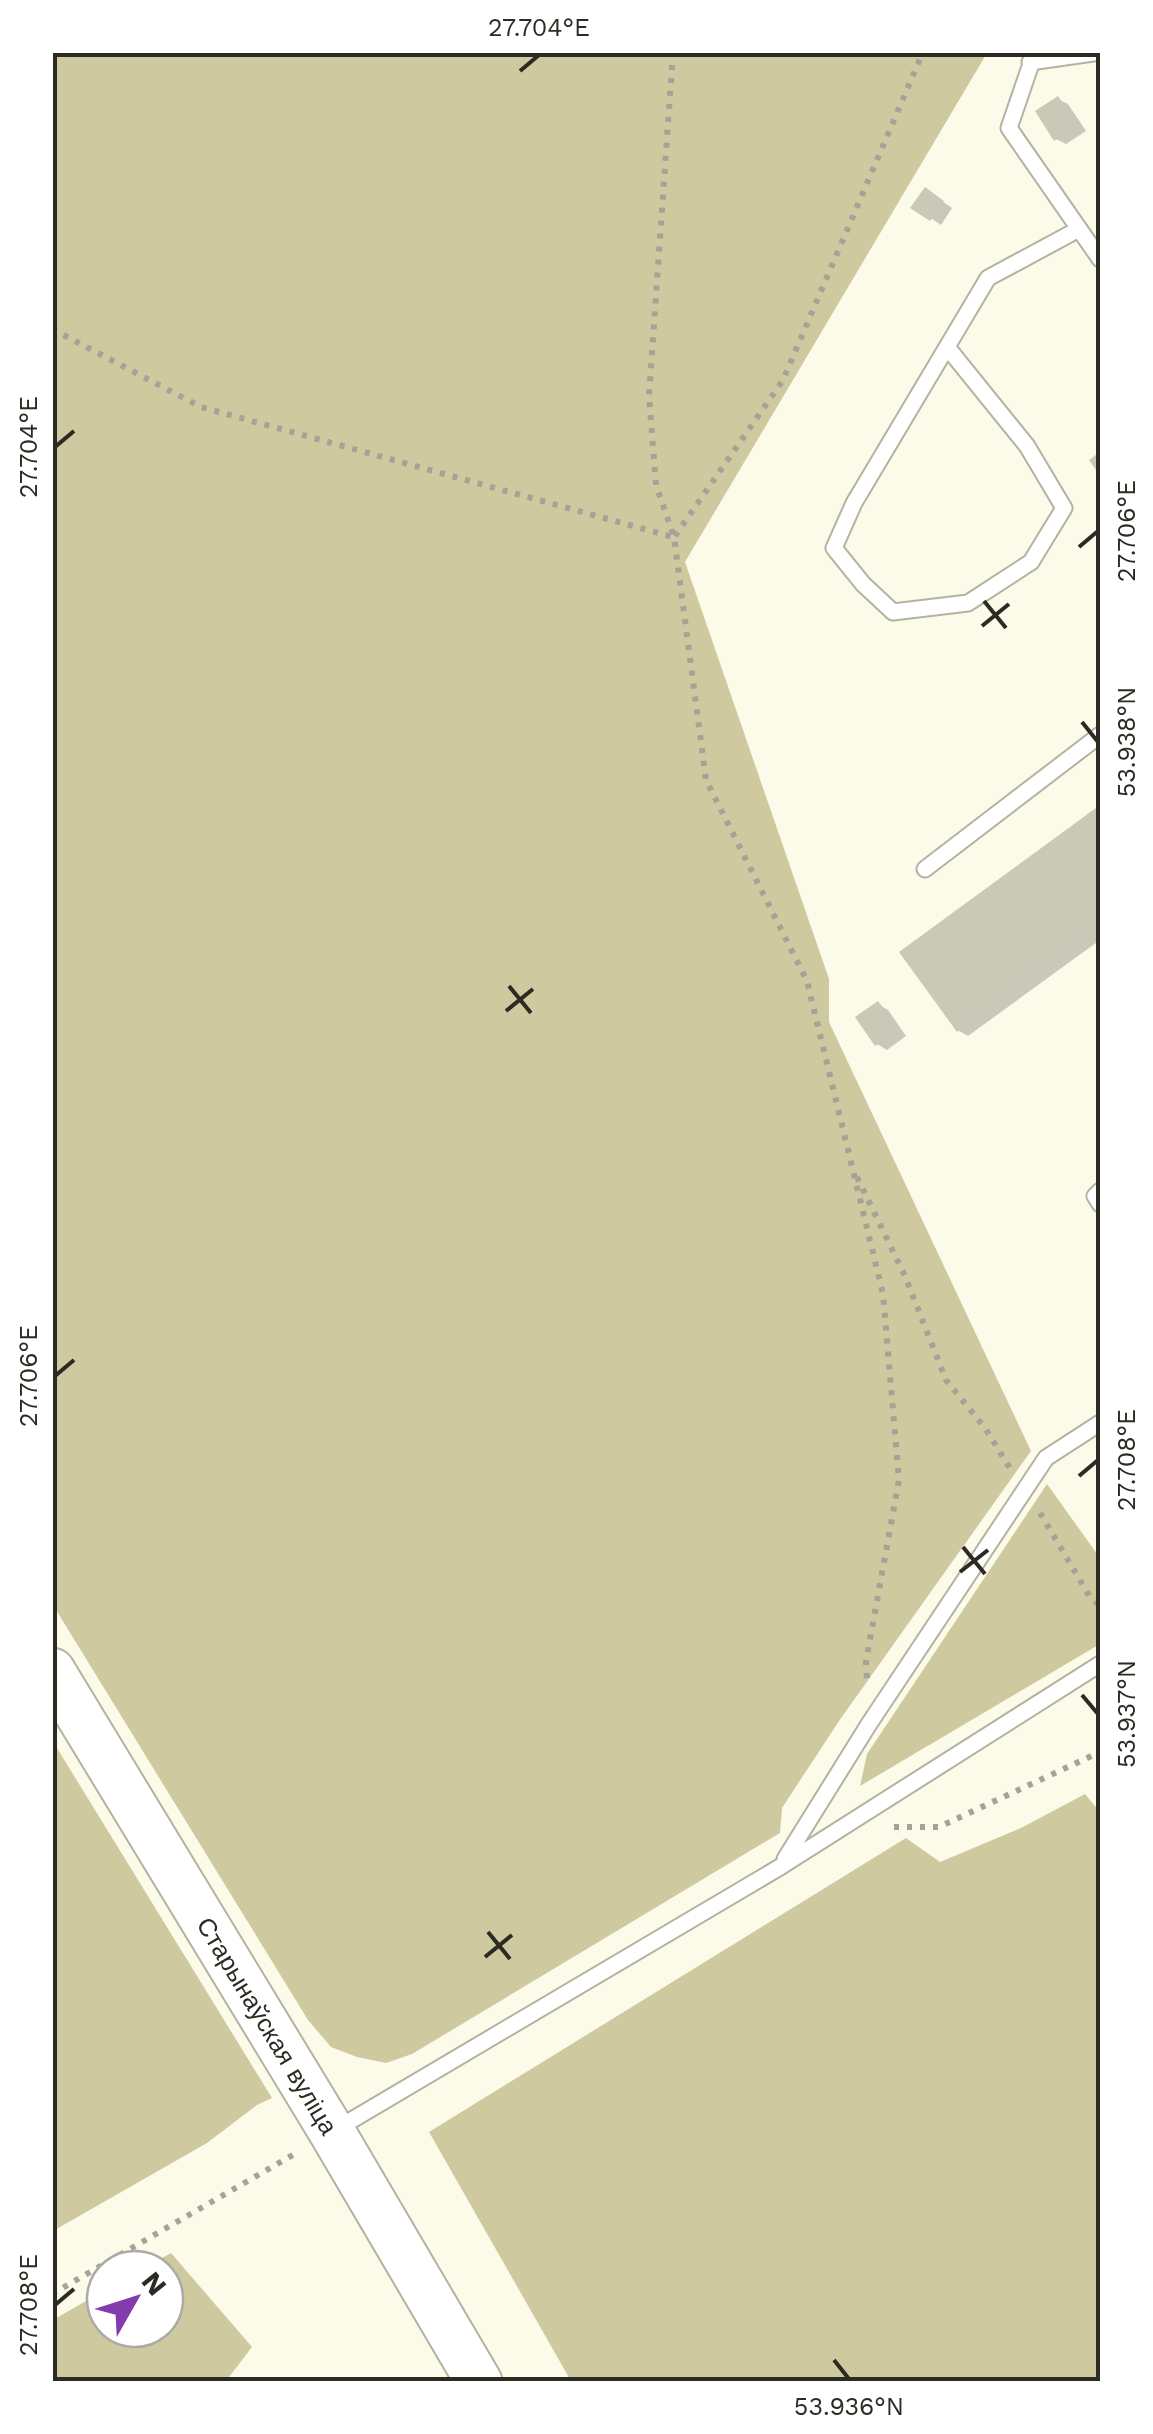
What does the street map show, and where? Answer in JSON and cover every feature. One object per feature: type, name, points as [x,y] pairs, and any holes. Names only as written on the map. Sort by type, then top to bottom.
[{"type":"main road","name":"Старынаўская вуліца","points":[[52,1672],[479,2382]]},
{"type":"lane","points":[[1100,52],[1032,57],[1008,128],[1100,259]]},
{"type":"lane","points":[[947,346],[1027,446],[1064,508],[1031,562],[968,604],[893,612],[863,584],[834,548],[854,503],[947,346],[988,278],[1079,229]]},
{"type":"lane","points":[[925,870],[1100,735]]},
{"type":"lane","points":[[1100,1192],[1095,1196],[1100,1204]]},
{"type":"lane","points":[[780,1866],[868,1724],[1046,1458],[1100,1422]]},
{"type":"lane","points":[[332,2132],[780,1866],[1100,1664]]},
{"type":"path","points":[[674,52],[650,396],[656,485],[674,537],[706,780],[807,980],[883,1294],[900,1480],[866,1661],[868,1724]]},
{"type":"path","points":[[674,537],[782,380],[923,52]]},
{"type":"path","points":[[52,328],[202,408],[674,537]]},
{"type":"path","points":[[850,1162],[905,1276],[946,1380],[985,1428],[1060,1542],[1090,1597],[1100,1606]]},
{"type":"path","points":[[840,1826],[939,1827],[1100,1752]]},
{"type":"path","points":[[52,2294],[332,2132]]},
{"type":"shaded area","points":[[53,52],[987,53],[685,562],[829,979],[829,1022],[1031,1451],[839,1721],[782,1808],[780,1833],[412,2054],[386,2063],[331,2047],[308,2020],[53,1605]]},
{"type":"shaded area","points":[[1047,1484],[1100,1558],[1100,1644],[860,1786],[867,1754]]},
{"type":"shaded area","points":[[52,1740],[272,2098],[207,2143],[53,2231]]},
{"type":"shaded area","points":[[1085,1794],[1100,1812],[1100,2381],[571,2381],[429,2132],[906,1838],[940,1862],[1021,1828]]},
{"type":"shaded area","points":[[185,2269],[252,2347],[226,2381],[53,2381],[53,2320],[85,2302],[85,2349],[185,2349]]},
{"type":"building","points":[[1058,96],[1078,125],[1054,141],[1035,111]]},
{"type":"building","points":[[925,187],[944,201],[930,221],[910,208]]},
{"type":"building","points":[[1100,805],[1100,928],[957,1032],[899,952]]},
{"type":"building","points":[[878,1001],[899,1030],[875,1046],[855,1017]]}]
